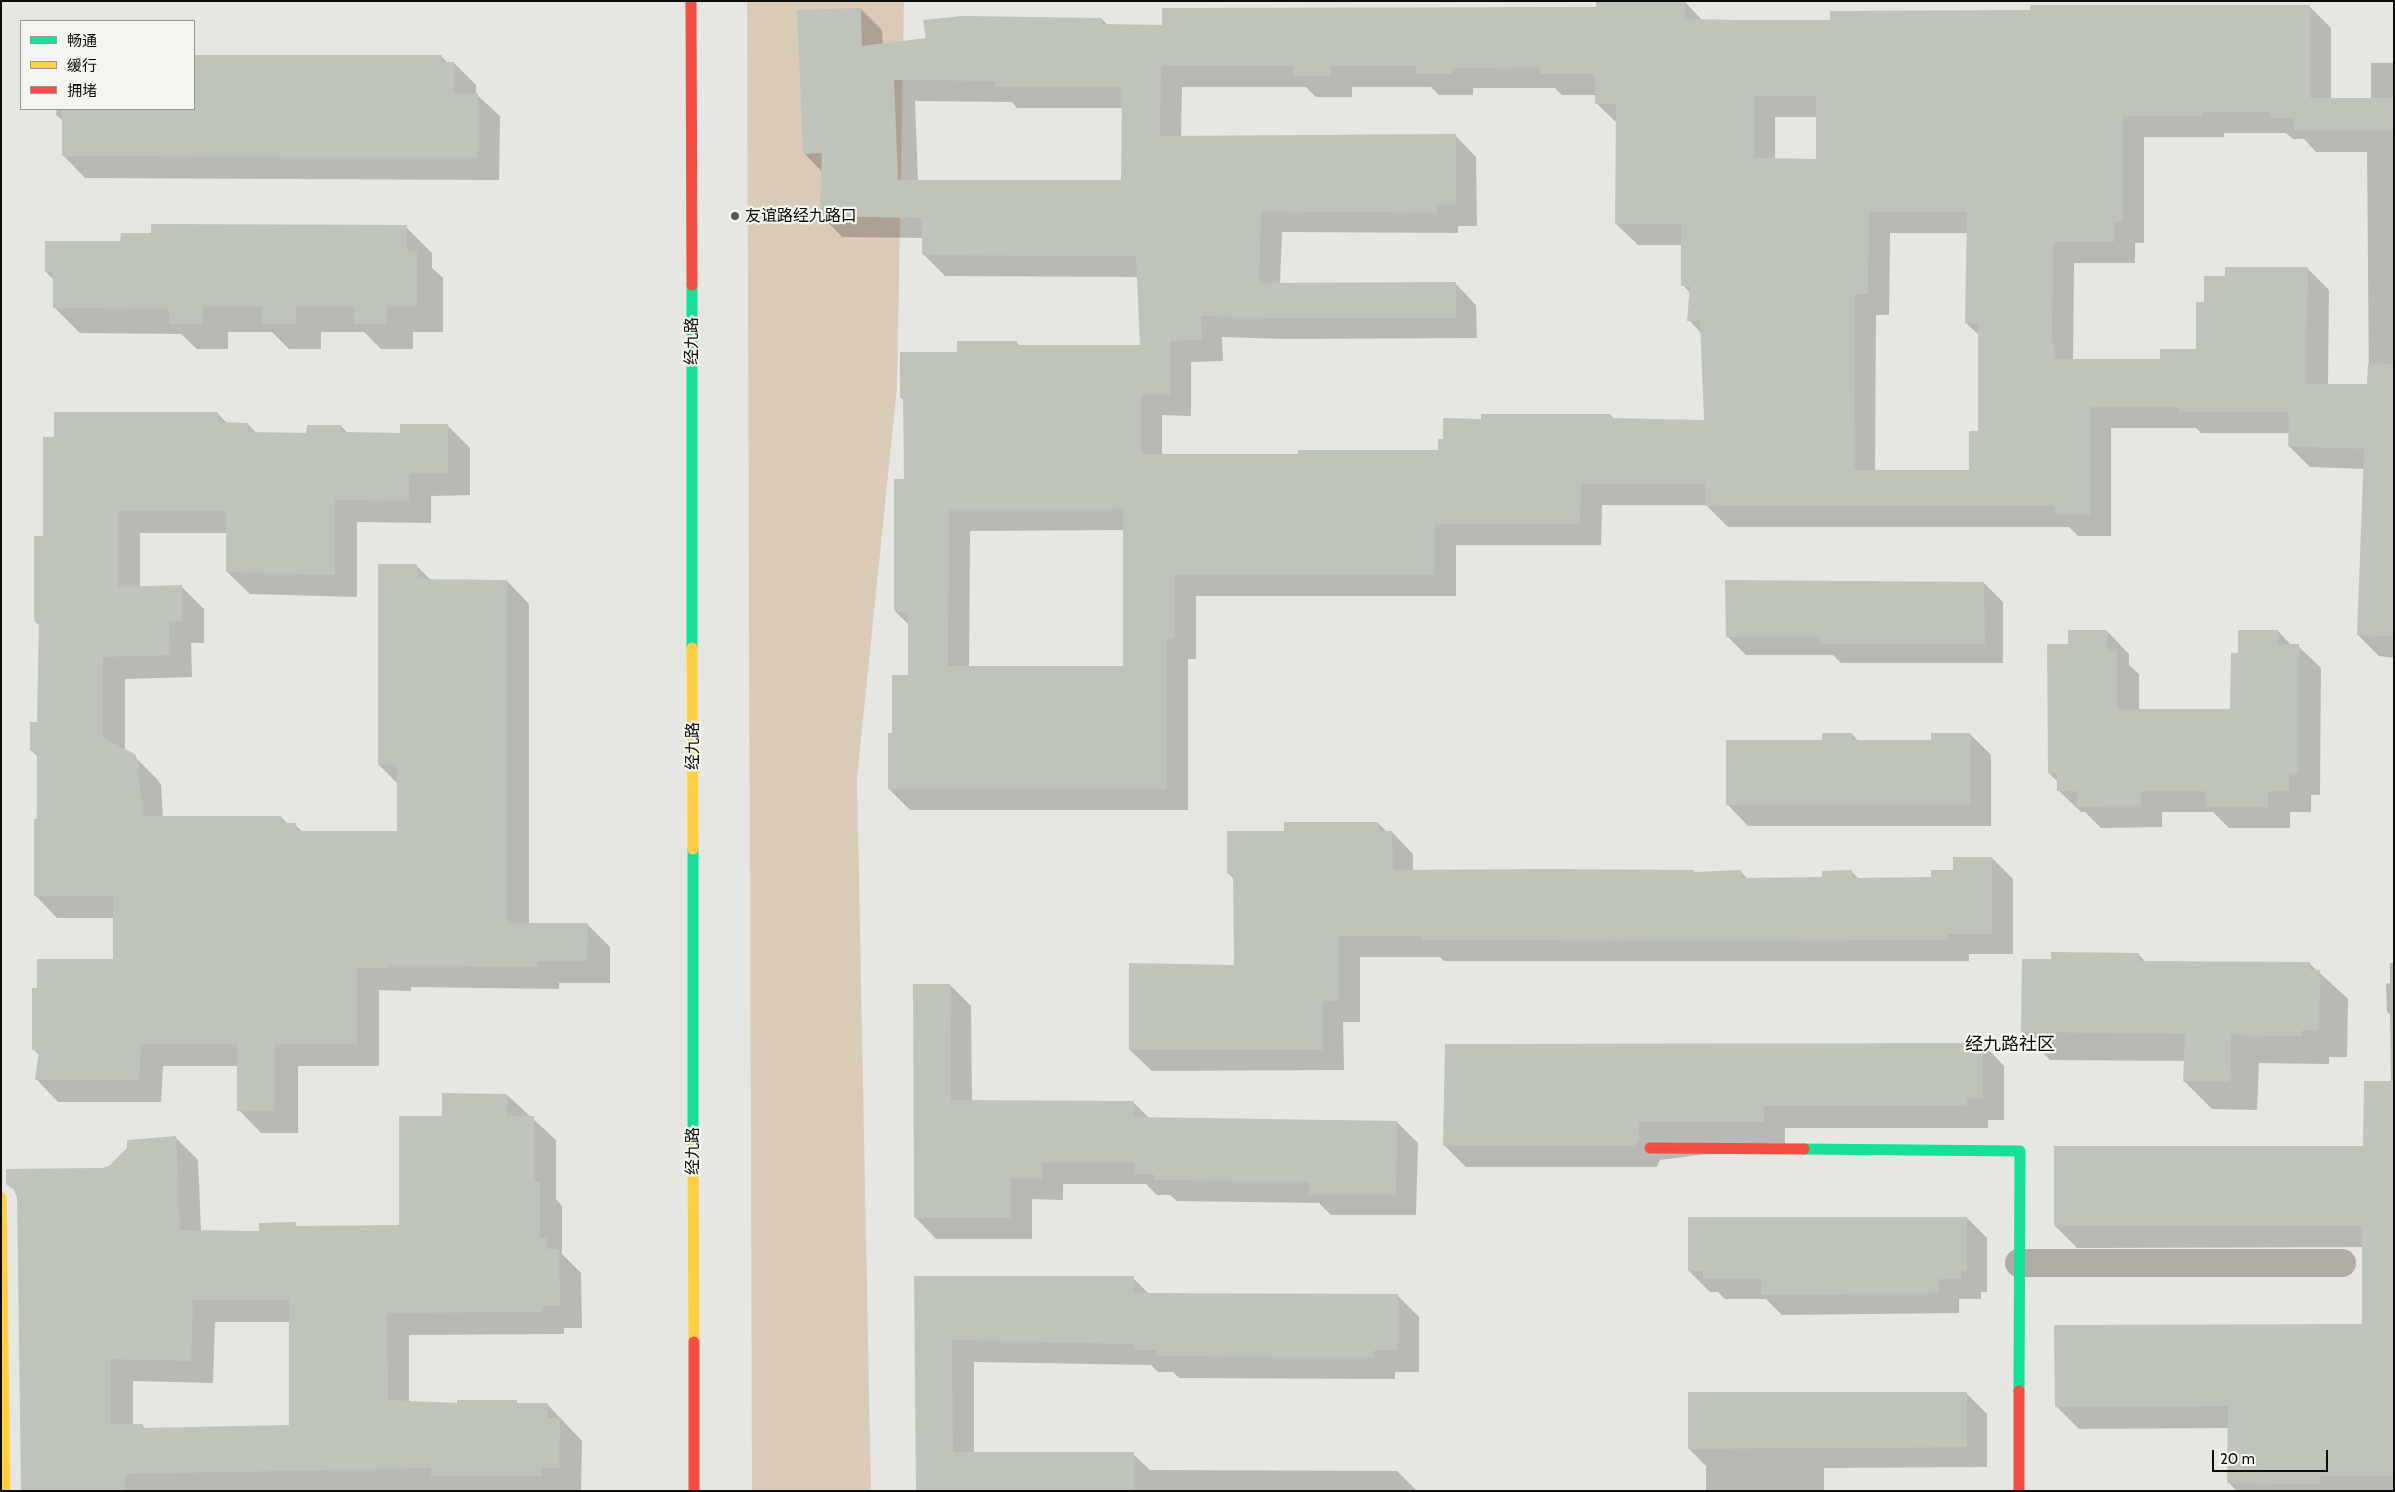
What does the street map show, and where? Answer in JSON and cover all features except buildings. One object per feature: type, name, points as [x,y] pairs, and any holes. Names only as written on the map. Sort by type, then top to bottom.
[{"type":"street","name":"经九路","points":[[691,1],[694,1491]]},
{"type":"street","points":[[1650,1148],[2020,1152],[2019,1491]]},
{"type":"street","points":[[1,1198],[5,1491]]},
{"type":"street","points":[[2019,1263],[2342,1263]]},
{"type":"shaded area","points":[[747,1],[904,1],[897,387],[857,778],[871,1491],[752,1491]]},
{"type":"traffic: fast","points":[[692,285],[692,648]]},
{"type":"traffic: fast","points":[[693,849],[693,1148]]},
{"type":"traffic: fast","points":[[1804,1149],[2020,1151],[2019,1391]]},
{"type":"traffic: slow","points":[[692,648],[693,849]]},
{"type":"traffic: slow","points":[[693,1148],[694,1342]]},
{"type":"traffic: slow","points":[[1,1198],[5,1491]]},
{"type":"traffic: jam","points":[[691,1],[692,285]]},
{"type":"traffic: jam","points":[[1650,1148],[1804,1149]]},
{"type":"traffic: jam","points":[[694,1342],[694,1491]]},
{"type":"traffic: jam","points":[[2019,1391],[2019,1491]]},
{"type":"place","name":"友谊路经九路口","points":[[735,216]]},
{"type":"district","name":"经九路社区","points":[[2010,1045]]}]
